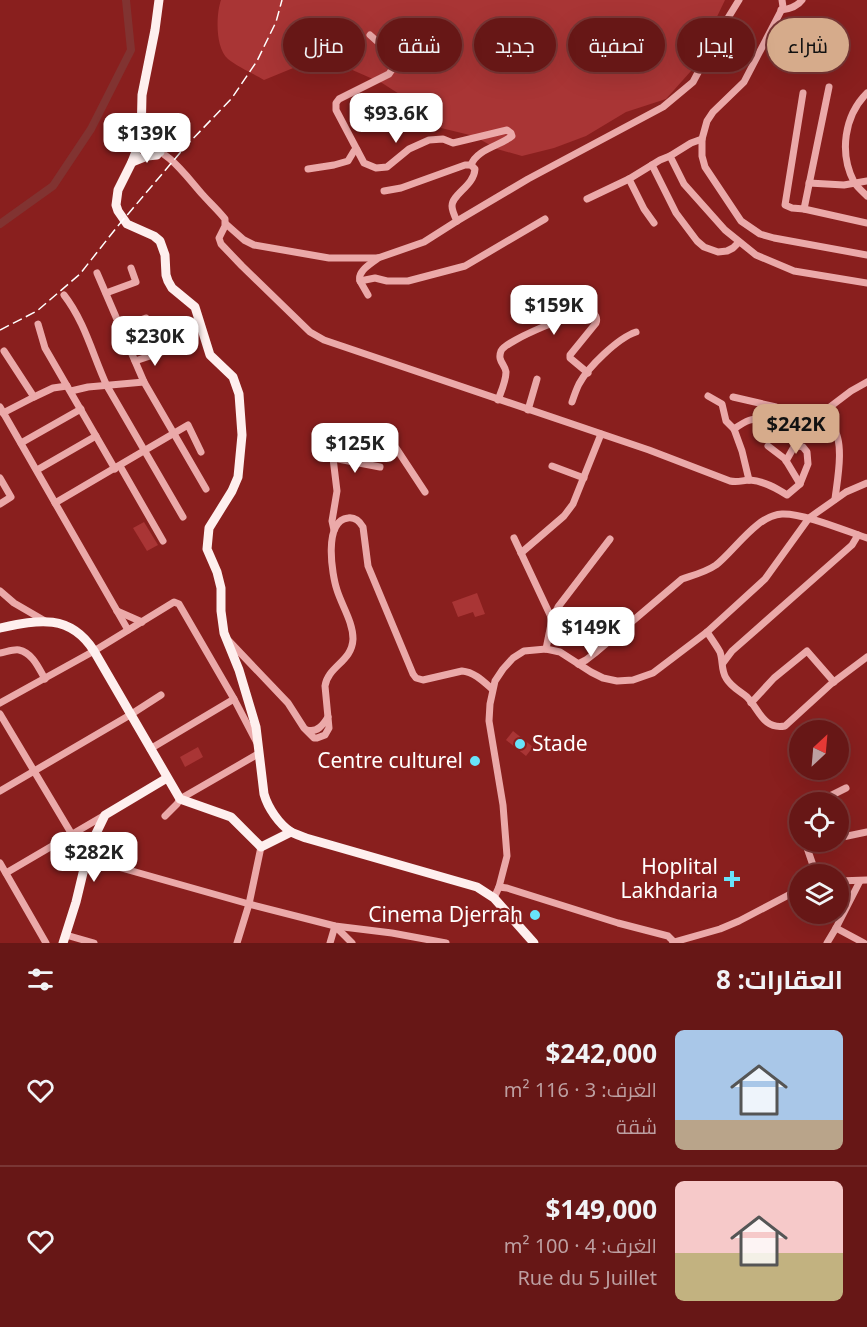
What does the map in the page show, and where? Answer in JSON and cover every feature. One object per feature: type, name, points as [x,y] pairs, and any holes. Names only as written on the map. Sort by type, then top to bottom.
[{"type":"main road","points":[[159,0],[142,95],[142,130],[139,145],[118,190],[116,205],[127,224],[160,241],[165,255],[168,281],[195,307],[210,355],[233,377],[239,394],[242,435],[238,477],[209,528],[207,549],[221,588],[221,611],[226,638],[248,696],[256,727],[266,802],[291,832],[477,887],[494,898],[534,943]]},
{"type":"main road","points":[[132,162],[158,153],[142,130]]},
{"type":"main road","points":[[0,628],[45,621],[60,623],[80,634],[88,641],[180,799],[231,817],[261,847],[291,832]]},
{"type":"main road","points":[[64,939],[86,858],[105,815],[166,777]]},
{"type":"street","points":[[139,145],[169,159],[223,217],[226,224],[244,240],[259,246],[329,258],[378,258],[424,242],[528,179],[663,106],[693,82],[739,0]]},
{"type":"street","points":[[782,0],[783,7],[744,82],[713,112],[707,121],[702,139],[702,156],[705,167],[741,221],[760,234],[867,255]]},
{"type":"street","points":[[781,10],[791,8],[802,0]]},
{"type":"street","points":[[370,34],[380,44],[393,68],[389,74],[339,99],[336,103],[336,110],[364,163],[376,168],[387,166],[409,149],[429,140],[443,138],[453,142],[507,130],[511,133],[512,136],[508,140],[481,153],[471,165]]},
{"type":"street","points":[[804,209],[829,87]]},
{"type":"street","points":[[803,93],[785,205],[867,223]]},
{"type":"street","points":[[867,93],[856,105],[849,121],[846,139],[846,158],[855,183],[867,196]]},
{"type":"street","points":[[587,199],[702,139]]},
{"type":"street","points":[[308,169],[348,161],[357,150]]},
{"type":"street","points":[[670,156],[684,184],[725,230],[756,255],[794,271],[867,283]]},
{"type":"street","points":[[384,191],[401,188],[465,165],[471,165],[476,169],[475,176],[454,199],[452,207],[457,221]]},
{"type":"street","points":[[652,165],[676,213],[704,248],[718,252],[727,251],[739,242]]},
{"type":"street","points":[[629,178],[644,209],[654,223]]},
{"type":"street","points":[[809,183],[844,185],[867,181]]},
{"type":"street","points":[[360,281],[375,278],[387,281],[408,281],[465,266],[545,219]]},
{"type":"street","points":[[226,224],[219,236],[221,244],[310,332],[324,340],[649,450],[730,481],[738,483],[749,480],[776,487],[787,495],[800,484],[808,464],[807,452],[803,447],[795,445],[786,461]]},
{"type":"street","points":[[368,296],[360,281],[360,273],[378,258]]},
{"type":"street","points":[[106,293],[136,282],[131,268]]},
{"type":"street","points":[[97,273],[144,382],[206,489]]},
{"type":"street","points":[[64,295],[80,318],[107,386],[183,516]]},
{"type":"street","points":[[498,400],[506,374],[500,360],[503,347],[562,319],[591,311],[595,315],[596,323],[570,355],[570,358],[588,373]]},
{"type":"street","points":[[121,327],[146,318]]},
{"type":"street","points":[[38,324],[45,348],[96,436],[118,467],[163,541]]},
{"type":"street","points":[[572,402],[579,384],[602,356],[616,343],[636,332]]},
{"type":"street","points":[[135,361],[168,350]]},
{"type":"street","points":[[4,351],[33,397]]},
{"type":"street","points":[[528,410],[537,379]]},
{"type":"street","points":[[128,630],[2,410],[53,388],[69,389],[144,382]]},
{"type":"street","points":[[733,397],[776,407],[805,417],[818,416],[867,382]]},
{"type":"street","points":[[708,396],[722,404],[726,421],[734,429],[742,451],[749,480]]},
{"type":"street","points":[[21,442],[81,409]]},
{"type":"street","points":[[818,416],[837,433],[840,462],[836,499]]},
{"type":"street","points":[[734,429],[753,418],[767,419]]},
{"type":"street","points":[[55,503],[188,425],[201,452]]},
{"type":"street","points":[[226,638],[288,703],[304,728],[325,735],[330,728],[326,679],[350,653],[353,638],[351,624],[336,587],[333,567],[334,530],[332,521],[337,491],[333,458],[340,437],[349,432],[367,432],[382,437],[396,448],[425,492]]},
{"type":"street","points":[[521,553],[564,516],[573,504],[602,434]]},
{"type":"street","points":[[37,470],[96,436]]},
{"type":"street","points":[[768,446],[786,461],[800,484]]},
{"type":"street","points":[[333,458],[380,467]]},
{"type":"street","points":[[552,466],[584,478]]},
{"type":"street","points":[[0,478],[11,496],[0,504]]},
{"type":"street","points":[[494,898],[507,856],[503,805],[489,721],[492,689],[502,669],[524,651],[546,649],[560,652],[603,678],[617,681],[633,680],[653,673],[707,632],[765,579],[808,518],[846,492],[867,483]]},
{"type":"street","points":[[578,664],[595,653],[682,579],[700,574],[717,564],[760,522],[771,516],[783,514],[808,518],[867,538]]},
{"type":"street","points":[[334,530],[338,524],[349,518],[360,522],[363,527],[368,566],[416,678],[423,680],[467,671],[492,689]]},
{"type":"street","points":[[723,663],[732,651],[852,545],[858,535]]},
{"type":"street","points":[[514,538],[552,619]]},
{"type":"street","points":[[546,649],[552,619],[558,607],[610,539]]},
{"type":"street","points":[[0,591],[14,603],[45,621]]},
{"type":"street","points":[[0,704],[94,651],[174,602],[179,604],[234,699],[258,749],[180,799],[165,816]]},
{"type":"street","points":[[116,610],[142,622]]},
{"type":"street","points":[[707,632],[721,653],[726,679],[746,697],[765,722],[772,726],[785,726],[834,682],[867,657]]},
{"type":"street","points":[[0,653],[17,650],[27,654],[34,660],[45,679]]},
{"type":"street","points":[[751,703],[774,678],[807,651],[834,682]]},
{"type":"street","points":[[0,791],[161,695]]},
{"type":"street","points":[[150,749],[234,699]]},
{"type":"street","points":[[0,714],[86,858],[335,926],[447,943]]},
{"type":"street","points":[[317,732],[329,716]]},
{"type":"street","points":[[838,792],[846,788]]},
{"type":"street","points":[[6,873],[105,815]]},
{"type":"street","points":[[849,836],[867,832]]},
{"type":"street","points":[[237,943],[249,903],[261,847]]},
{"type":"street","points":[[0,863],[46,943]]},
{"type":"street","points":[[827,943],[863,880]]},
{"type":"street","points":[[499,887],[668,936],[674,942],[740,921],[789,895]]},
{"type":"street","points":[[330,943],[335,926]]},
{"type":"street","points":[[335,926],[352,943]]},
{"type":"street","points":[[836,928],[864,943]]},
{"type":"street","points":[[64,939],[94,943]]},
{"type":"shaded area","points":[[221,0],[725,0],[716,18],[677,18],[677,72],[690,72],[666,99],[626,112],[586,136],[554,148],[522,156],[497,149],[474,136],[441,128],[407,99],[382,83],[357,72],[365,72],[365,18],[283,18],[284,72],[264,80],[228,59],[224,54],[219,39],[218,14]]},
{"type":"shaded area","points":[[144,522],[158,545],[147,551],[133,528]]},
{"type":"shaded area","points":[[477,593],[485,614],[475,617],[473,612],[458,617],[452,602]]},
{"type":"shaded area","name":"Stade","points":[[513,731],[533,747],[526,756],[506,740]]},
{"type":"shaded area","points":[[198,747],[203,757],[185,767],[180,757]]},
{"type":"waterway","points":[[0,224],[53,186],[91,129],[131,50],[126,0]]},
{"type":"railway","points":[[0,330],[37,311],[80,274],[185,147],[232,98],[257,61],[276,22],[282,0]]},
{"type":"place","name":"Stade","points":[[520,744]]},
{"type":"place","name":"Centre culturel","points":[[475,761]]},
{"type":"place","name":"Hoplital Lakhdaria","points":[[732,879]]},
{"type":"place","name":"Cinema Djerrah","points":[[535,915]]}]
